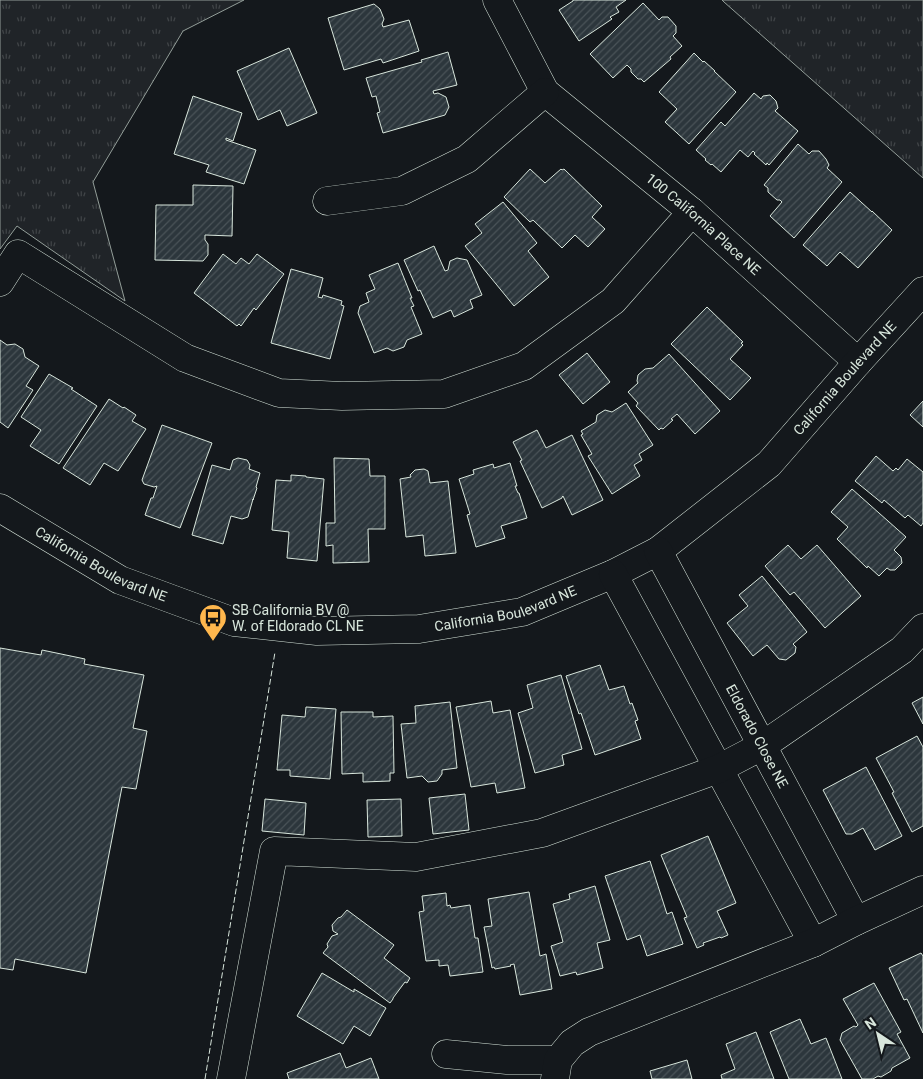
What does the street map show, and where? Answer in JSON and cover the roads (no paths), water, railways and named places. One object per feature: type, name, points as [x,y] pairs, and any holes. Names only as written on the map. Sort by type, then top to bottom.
[{"type":"street","name":"100 California Place NE","points":[[497,0],[545,92],[692,212],[858,362]]},
{"type":"street","points":[[327,201],[402,191],[459,163],[467,159],[545,92]]},
{"type":"street","points":[[0,282],[18,254],[185,358],[279,393],[342,396],[444,394],[524,366],[613,301],[692,212]]},
{"type":"street","name":"California Boulevard NE","points":[[0,508],[120,580],[234,622],[317,631],[418,629],[522,612],[612,574],[658,551],[769,464],[923,290]]},
{"type":"street","name":"Eldorado Close NE","points":[[658,551],[856,921]]},
{"type":"street","points":[[612,574],[813,943]]},
{"type":"street","points":[[231,1079],[274,851],[416,856],[542,833],[718,769],[762,746],[902,650],[923,628]]},
{"type":"street","points":[[446,1054],[508,1060],[556,1070],[572,1043],[589,1032],[813,943],[923,890]]},
{"type":"place","name":"SB California BV @ W. of Eldorado CL NE","points":[[213,642]]}]
